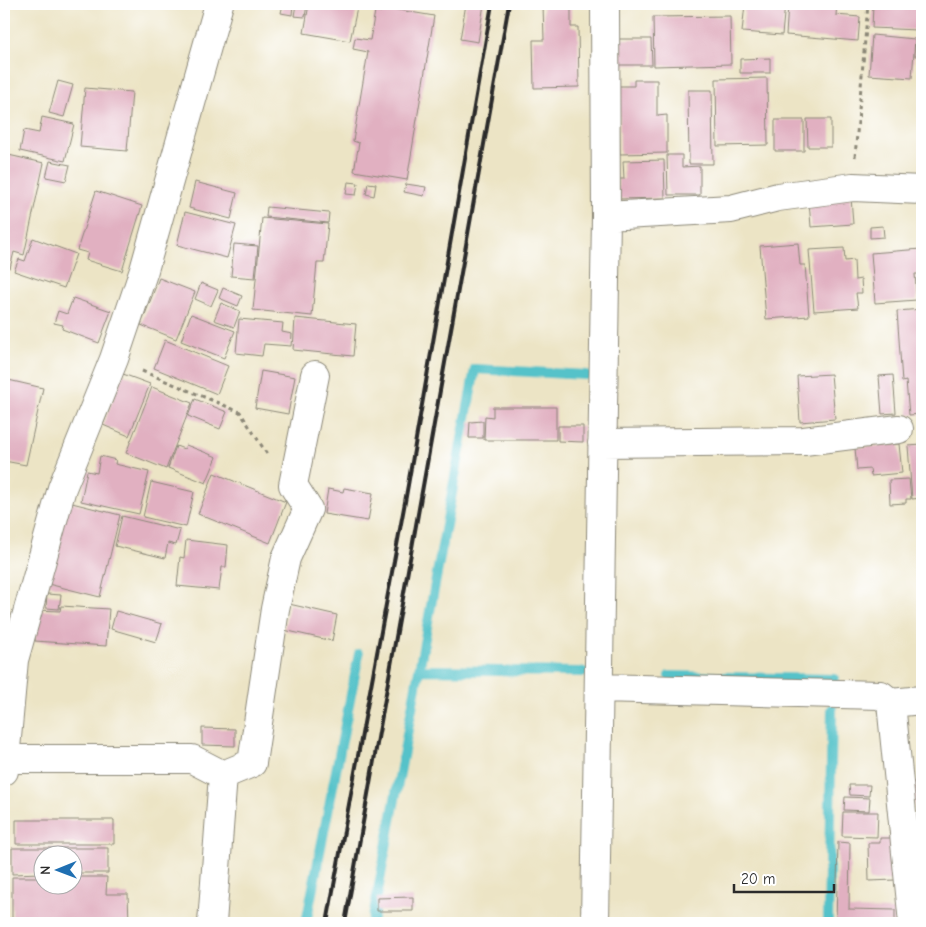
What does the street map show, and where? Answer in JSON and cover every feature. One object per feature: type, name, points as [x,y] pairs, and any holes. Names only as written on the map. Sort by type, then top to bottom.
[{"type":"street","points":[[219,4],[144,270],[114,359],[62,488],[14,660],[4,763],[192,759],[224,775],[252,763],[275,608],[286,558],[308,509],[293,485],[315,375]]},
{"type":"street","points":[[595,923],[606,216],[605,4]]},
{"type":"street","points":[[606,216],[731,209],[778,197],[853,187],[922,190]]},
{"type":"street","points":[[602,442],[804,441],[899,429]]},
{"type":"street","points":[[599,688],[880,695],[891,703],[922,700]]},
{"type":"street","points":[[891,703],[913,923]]},
{"type":"street","points":[[212,923],[224,775]]},
{"type":"path","points":[[853,187],[868,4]]},
{"type":"path","points":[[114,359],[240,412],[279,473],[293,485]]},
{"type":"building","points":[[283,4],[293,4],[292,15],[281,13]]},
{"type":"building","points":[[296,4],[307,4],[305,17],[294,16]]},
{"type":"building","points":[[309,4],[332,4],[357,8],[350,41],[304,33]]},
{"type":"building","points":[[466,4],[484,4],[478,42],[460,39]]},
{"type":"building","points":[[543,4],[571,4],[571,27],[578,27],[579,87],[534,88],[533,40],[544,40]]},
{"type":"building","points":[[745,4],[785,4],[782,35],[742,32]]},
{"type":"building","points":[[788,4],[837,4],[836,15],[860,17],[858,41],[786,35]]},
{"type":"building","points":[[873,5],[918,8],[917,30],[872,28]]},
{"type":"building","points":[[381,7],[434,16],[407,180],[354,171],[359,143],[353,141],[368,52],[353,49],[355,38],[370,40],[375,11],[381,12]]},
{"type":"building","points":[[730,16],[731,64],[654,66],[653,17]]},
{"type":"building","points":[[872,35],[915,39],[912,78],[869,75]]},
{"type":"building","points":[[916,35],[922,35],[922,56],[915,56]]},
{"type":"building","points":[[618,39],[651,39],[652,65],[619,65]]},
{"type":"building","points":[[770,58],[770,73],[740,73],[740,59]]},
{"type":"building","points":[[767,78],[768,145],[717,146],[716,79]]},
{"type":"building","points":[[634,80],[657,80],[657,116],[667,115],[667,153],[620,154],[619,86],[634,86]]},
{"type":"building","points":[[58,81],[73,85],[64,117],[49,113]]},
{"type":"building","points":[[85,88],[132,92],[127,151],[80,147]]},
{"type":"building","points":[[688,90],[712,90],[713,164],[689,164]]},
{"type":"building","points":[[42,117],[74,124],[65,161],[20,151],[24,130],[39,133]]},
{"type":"building","points":[[807,119],[831,119],[831,147],[808,147]]},
{"type":"building","points":[[775,120],[804,120],[804,151],[775,151]]},
{"type":"building","points":[[4,154],[44,163],[24,255],[14,252],[10,268],[4,266]]},
{"type":"building","points":[[667,155],[682,155],[682,167],[700,166],[700,195],[668,195]]},
{"type":"building","points":[[664,160],[665,198],[618,199],[618,179],[624,179],[623,161]]},
{"type":"building","points":[[50,161],[70,165],[66,181],[46,177]]},
{"type":"building","points":[[195,182],[237,193],[231,219],[189,208]]},
{"type":"building","points":[[348,182],[358,183],[356,195],[346,194]]},
{"type":"building","points":[[368,183],[376,184],[374,196],[366,194]]},
{"type":"building","points":[[406,184],[426,187],[424,196],[404,192]]},
{"type":"building","points":[[96,191],[142,206],[122,271],[86,260],[88,253],[77,250]]},
{"type":"building","points":[[851,197],[853,224],[811,227],[809,201]]},
{"type":"building","points":[[267,207],[329,213],[328,223],[266,217]]},
{"type":"building","points":[[185,212],[236,225],[227,258],[177,245]]},
{"type":"building","points":[[262,218],[328,224],[324,263],[317,263],[312,316],[253,310]]},
{"type":"building","points":[[883,226],[884,237],[870,238],[870,227]]},
{"type":"building","points":[[33,238],[76,254],[64,288],[14,271],[19,259],[25,261]]},
{"type":"building","points":[[798,243],[800,265],[805,265],[809,316],[766,319],[760,246]]},
{"type":"building","points":[[234,244],[258,246],[255,278],[231,276]]},
{"type":"building","points":[[844,248],[845,261],[854,260],[855,280],[861,279],[862,293],[856,293],[858,308],[814,311],[809,250]]},
{"type":"building","points":[[921,249],[922,274],[915,274],[917,300],[875,303],[871,253]]},
{"type":"building","points":[[159,278],[195,292],[176,339],[141,325]]},
{"type":"building","points":[[201,283],[218,290],[211,306],[195,299]]},
{"type":"building","points":[[223,288],[242,296],[238,306],[219,298]]},
{"type":"building","points":[[73,298],[111,311],[99,343],[62,329],[63,325],[54,323],[58,311],[67,314]]},
{"type":"building","points":[[221,303],[240,311],[234,327],[214,320]]},
{"type":"building","points":[[922,309],[922,414],[909,415],[906,381],[902,382],[897,311]]},
{"type":"building","points":[[191,314],[235,331],[224,358],[181,341]]},
{"type":"building","points":[[295,318],[356,324],[353,356],[293,350]]},
{"type":"building","points":[[239,319],[283,323],[282,332],[292,334],[291,346],[264,344],[262,356],[236,353]]},
{"type":"building","points":[[165,340],[228,366],[217,394],[154,368]]},
{"type":"building","points":[[261,371],[295,377],[288,414],[255,408]]},
{"type":"building","points":[[123,374],[150,384],[129,436],[103,425]]},
{"type":"building","points":[[831,374],[835,419],[800,422],[797,376]]},
{"type":"building","points":[[893,375],[896,413],[882,414],[879,376]]},
{"type":"building","points":[[4,379],[43,388],[26,465],[4,461]]},
{"type":"building","points":[[152,387],[192,403],[166,469],[126,453]]},
{"type":"building","points":[[195,399],[227,412],[220,429],[188,416]]},
{"type":"building","points":[[493,407],[556,407],[556,440],[484,440],[485,416],[493,417]]},
{"type":"building","points":[[483,421],[483,438],[469,438],[470,422]]},
{"type":"building","points":[[558,426],[583,426],[583,442],[558,441]]},
{"type":"building","points":[[899,444],[902,473],[871,476],[870,469],[857,470],[855,448]]},
{"type":"building","points":[[186,445],[217,457],[206,483],[168,468],[176,446],[184,449]]},
{"type":"building","points":[[922,445],[922,498],[912,499],[908,446]]},
{"type":"building","points":[[100,456],[116,460],[115,464],[149,472],[139,514],[81,501],[87,471],[97,473]]},
{"type":"building","points":[[214,473],[286,502],[270,543],[198,514]]},
{"type":"building","points":[[909,479],[911,499],[906,499],[906,503],[890,504],[889,480]]},
{"type":"building","points":[[151,482],[194,492],[186,527],[143,517]]},
{"type":"building","points":[[344,488],[373,493],[368,521],[324,514],[328,489],[343,492]]},
{"type":"building","points":[[68,502],[120,515],[100,597],[48,584]]},
{"type":"building","points":[[122,516],[180,530],[176,545],[168,543],[165,558],[115,546]]},
{"type":"building","points":[[186,540],[228,545],[226,567],[222,567],[219,590],[177,586],[180,557],[184,558]]},
{"type":"building","points":[[47,594],[61,595],[59,609],[46,608]]},
{"type":"building","points":[[289,604],[337,615],[332,641],[284,630]]},
{"type":"building","points":[[61,606],[109,609],[106,646],[35,641],[37,610],[60,611]]},
{"type":"building","points":[[116,611],[162,624],[156,642],[111,629]]},
{"type":"building","points":[[202,728],[235,729],[235,746],[202,745]]},
{"type":"building","points":[[913,782],[922,782],[922,837],[916,837]]},
{"type":"building","points":[[849,785],[870,785],[869,796],[850,795]]},
{"type":"building","points":[[845,797],[870,798],[869,811],[844,810]]},
{"type":"building","points":[[843,812],[878,812],[877,837],[842,836]]},
{"type":"building","points":[[16,820],[114,820],[114,844],[16,844]]},
{"type":"building","points":[[880,838],[893,838],[895,880],[869,881],[868,843],[880,843]]},
{"type":"building","points":[[838,842],[850,843],[849,909],[895,910],[895,923],[836,923]]},
{"type":"building","points":[[12,848],[32,848],[32,873],[12,874]]},
{"type":"building","points":[[82,848],[108,848],[108,873],[82,873]]},
{"type":"building","points":[[12,877],[32,877],[32,894],[82,894],[82,877],[107,877],[106,894],[128,894],[129,923],[12,923]]},
{"type":"building","points":[[413,897],[413,911],[377,911],[377,898]]},
{"type":"waterway","points":[[372,923],[475,369],[586,375]]},
{"type":"waterway","points":[[306,923],[359,654]]},
{"type":"waterway","points":[[419,670],[584,672]]},
{"type":"waterway","points":[[669,676],[834,679]]},
{"type":"waterway","points":[[828,923],[832,709]]},
{"type":"railway","points":[[327,923],[405,502],[492,4]]},
{"type":"railway","points":[[345,923],[509,4]]}]
